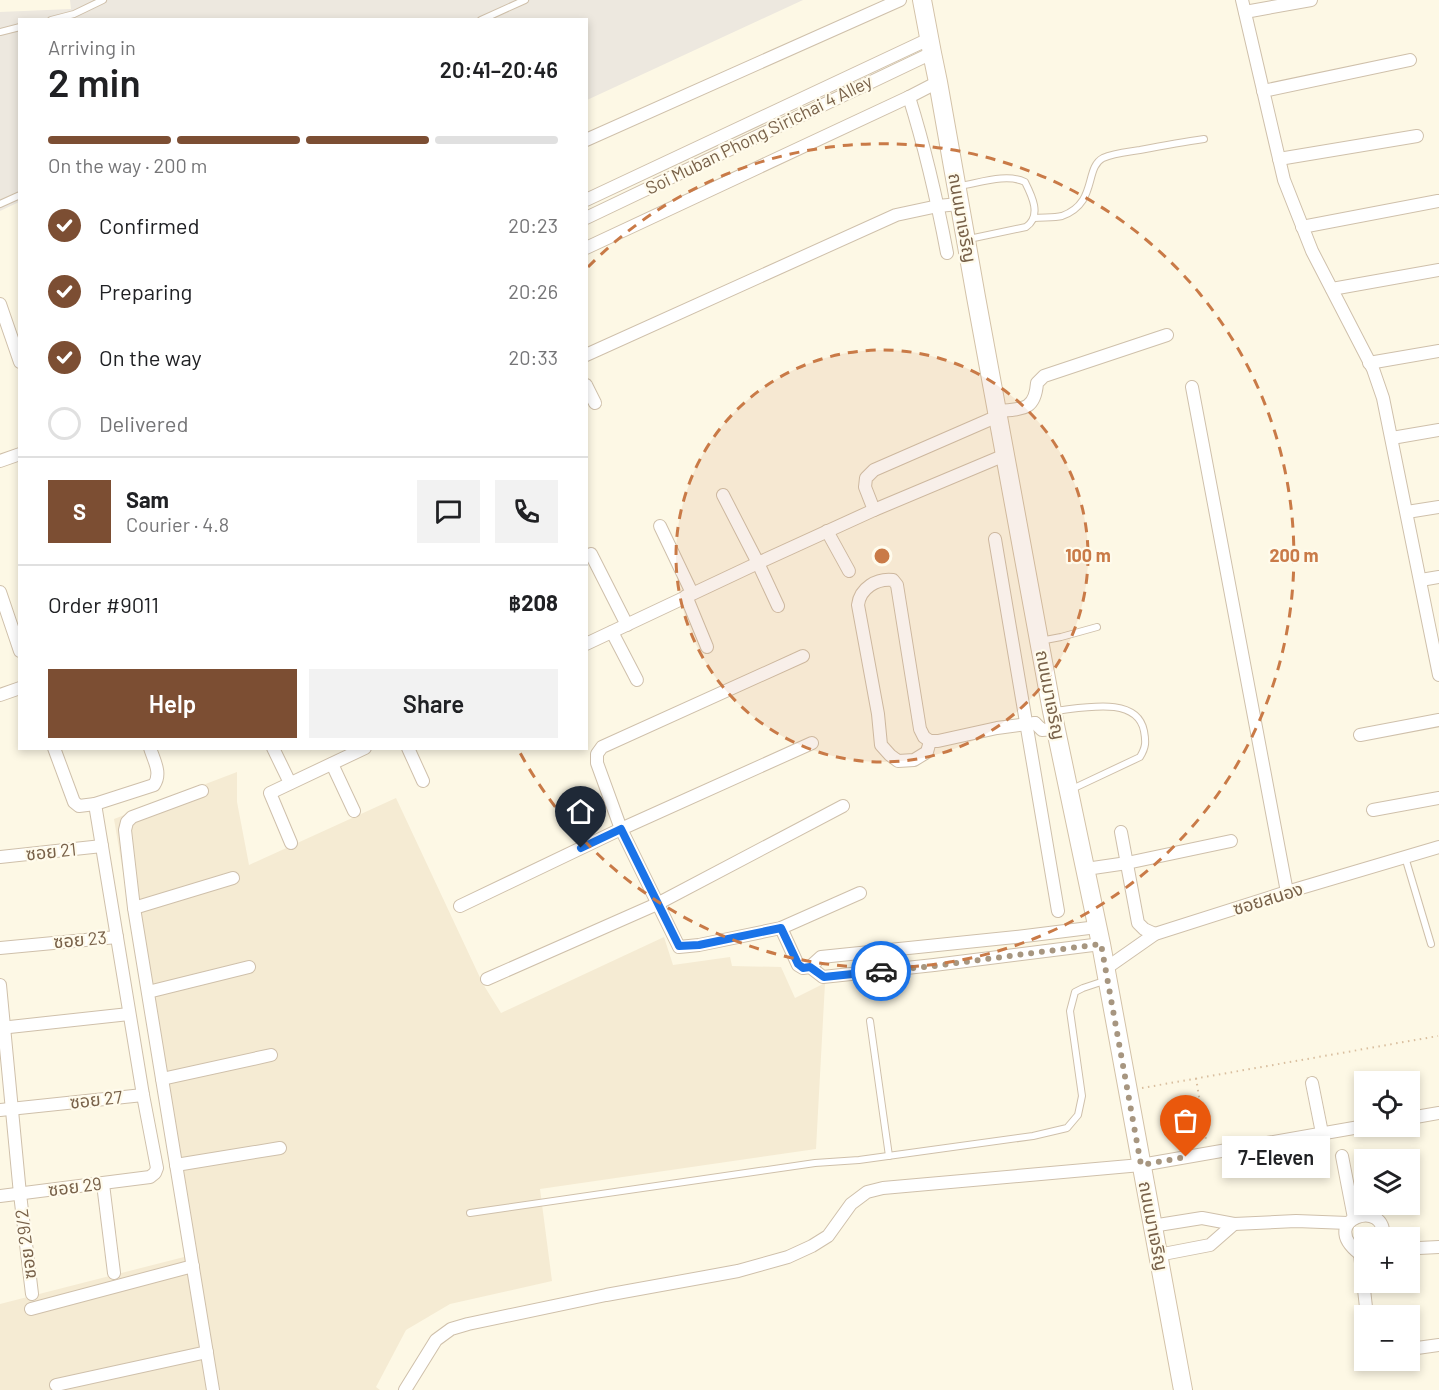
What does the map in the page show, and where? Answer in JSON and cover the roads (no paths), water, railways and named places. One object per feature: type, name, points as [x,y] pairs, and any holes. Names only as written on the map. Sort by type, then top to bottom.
[{"type":"main road","name":"ถนนมาเจริญ","points":[[922,0],[1054,718],[1107,974],[1183,1390]]},
{"type":"street","points":[[588,139],[900,0]]},
{"type":"street","points":[[1311,0],[1244,6],[1284,180],[1311,251],[1370,363],[1383,398],[1436,648],[1439,675]]},
{"type":"street","name":"Soi Muban Phong Sirichai 4 Alley","points":[[588,199],[930,46]]},
{"type":"street","name":"Soi Muban Phong Sirichai 4 Alley","points":[[588,217],[930,46]]},
{"type":"street","points":[[1263,91],[1410,60]]},
{"type":"street","points":[[588,247],[938,82]]},
{"type":"street","points":[[909,97],[938,206],[947,253]]},
{"type":"street","points":[[1279,159],[1417,136]]},
{"type":"street","points":[[588,354],[896,215],[938,206],[958,196]]},
{"type":"street","points":[[1302,227],[1438,201]]},
{"type":"street","points":[[1332,289],[1439,270]]},
{"type":"street","points":[[0,304],[18,355]]},
{"type":"street","points":[[874,510],[865,487],[866,478],[874,470],[998,413],[1017,409],[1033,402],[1037,382],[1044,376],[1167,335]]},
{"type":"street","points":[[1370,363],[1439,351]]},
{"type":"street","points":[[1192,387],[1287,892]]},
{"type":"street","points":[[588,389],[595,403]]},
{"type":"street","points":[[1392,438],[1439,430]]},
{"type":"street","points":[[0,461],[18,455]]},
{"type":"street","points":[[588,643],[827,531],[1005,455]]},
{"type":"street","points":[[723,495],[778,606]]},
{"type":"street","points":[[1407,512],[1439,507]]},
{"type":"street","points":[[660,526],[689,595],[707,647]]},
{"type":"street","points":[[827,531],[849,571]]},
{"type":"street","points":[[995,539],[1030,723],[1059,911]]},
{"type":"street","points":[[591,554],[627,625]]},
{"type":"street","points":[[1421,580],[1439,577]]},
{"type":"street","points":[[880,580],[893,580],[897,585],[920,729],[930,741],[927,752],[914,760],[898,761],[881,745],[878,714],[858,605],[859,596],[880,580]]},
{"type":"street","points":[[0,592],[18,645]]},
{"type":"street","points":[[612,632],[637,680]]},
{"type":"street","points":[[803,656],[602,747],[597,754],[597,763],[621,829],[679,946],[699,945],[781,928],[860,893]]},
{"type":"street","points":[[0,695],[18,689]]},
{"type":"street","points":[[930,741],[1030,723],[1040,715],[1054,718]]},
{"type":"street","points":[[1360,735],[1439,720]]},
{"type":"street","points":[[460,906],[621,829],[812,743]]},
{"type":"street","points":[[55,750],[76,805],[79,806],[95,804],[154,785],[158,773],[151,750]]},
{"type":"street","points":[[274,750],[290,783]]},
{"type":"street","points":[[291,843],[270,793],[359,750]]},
{"type":"street","points":[[409,750],[423,781]]},
{"type":"street","points":[[332,764],[354,812]]},
{"type":"street","points":[[202,791],[132,817],[127,822],[125,830],[134,908],[213,1390]]},
{"type":"street","points":[[1373,810],[1439,798]]},
{"type":"street","name":"ซอย 21","points":[[95,804],[117,937]]},
{"type":"street","points":[[487,979],[657,904],[843,806]]},
{"type":"street","points":[[1121,832],[1138,923],[1155,934]]},
{"type":"street","points":[[1086,869],[1127,863],[1231,841]]},
{"type":"street","name":"ซอย 21","points":[[0,857],[102,846]]},
{"type":"street","name":"ซอยสนอง","points":[[1107,974],[1155,934],[1439,847]]},
{"type":"street","points":[[134,908],[233,878]]},
{"type":"street","points":[[781,928],[798,964],[803,968],[810,967],[821,957],[1025,936],[1099,935]]},
{"type":"street","points":[[810,967],[824,977],[934,966],[1099,935]]},
{"type":"street","name":"ซอย 23","points":[[0,948],[117,937],[143,1095]]},
{"type":"street","points":[[148,992],[249,967]]},
{"type":"street","name":"ซอย 29/2","points":[[0,985],[6,1109],[20,1194],[32,1294]]},
{"type":"street","points":[[2,1027],[129,1014]]},
{"type":"street","points":[[162,1079],[271,1055]]},
{"type":"street","points":[[1312,1083],[1322,1133]]},
{"type":"street","name":"ซอย 27","points":[[6,1109],[143,1095],[157,1168],[150,1177]]},
{"type":"street","points":[[1420,1116],[1439,1113]]},
{"type":"street","points":[[405,1390],[436,1340],[451,1329],[606,1295],[738,1271],[788,1257],[828,1236],[851,1204],[867,1192],[883,1188],[1141,1165],[1354,1128]]},
{"type":"street","points":[[176,1165],[280,1148]]},
{"type":"street","points":[[1342,1156],[1351,1221]]},
{"type":"street","name":"ซอย 29","points":[[0,1196],[150,1177]]},
{"type":"street","points":[[103,1184],[114,1273]]},
{"type":"street","points":[[1354,1249],[1349,1246],[1345,1231],[1351,1221],[1361,1215],[1369,1215],[1377,1219],[1382,1227]]},
{"type":"street","points":[[1152,1226],[1202,1218],[1234,1224],[1351,1221]]},
{"type":"street","points":[[1158,1255],[1210,1245],[1234,1224]]},
{"type":"street","points":[[1420,1248],[1439,1246]]},
{"type":"street","points":[[31,1310],[193,1266]]},
{"type":"street","points":[[1420,1348],[1439,1345]]},
{"type":"street","points":[[56,1385],[207,1352]]},
{"type":"lane","points":[[59,18],[74,14],[103,0]]},
{"type":"lane","points":[[485,18],[525,0]]},
{"type":"lane","points":[[0,32],[18,28]]},
{"type":"lane","points":[[1034,218],[1060,217],[1075,210],[1083,202],[1090,187],[1093,170],[1101,159],[1204,138]]},
{"type":"lane","points":[[958,196],[1002,179],[1017,178],[1025,182],[1035,206],[1032,223],[1026,227],[966,239]]},
{"type":"lane","points":[[0,204],[18,196]]},
{"type":"lane","points":[[1040,641],[1096,627]]},
{"type":"lane","points":[[1054,718],[1108,706],[1122,708],[1135,714],[1144,728],[1146,748],[1140,757],[1069,790]]},
{"type":"lane","points":[[1405,858],[1431,944]]},
{"type":"lane","points":[[470,1213],[815,1163],[889,1156],[1033,1136],[1067,1128],[1078,1115],[1082,1096],[1070,1011],[1075,992],[1107,974]]},
{"type":"lane","points":[[870,1021],[889,1156]]},
{"type":"place","name":"7-Eleven","points":[[1186,1157]]}]
